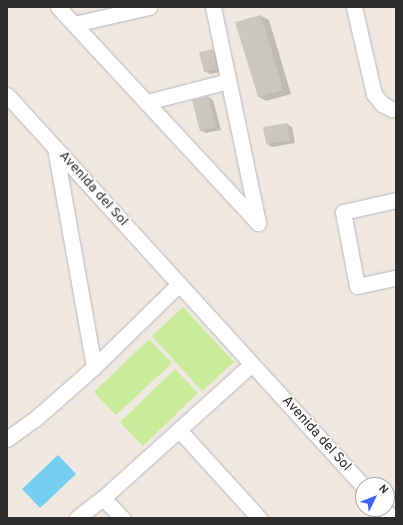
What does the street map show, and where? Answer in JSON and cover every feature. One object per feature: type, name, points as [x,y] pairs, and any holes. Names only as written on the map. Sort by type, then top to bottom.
[{"type":"street","points":[[58,7],[258,223],[213,7]]},
{"type":"street","points":[[74,24],[149,7]]},
{"type":"street","points":[[354,7],[374,94],[382,104],[392,109],[396,109]]},
{"type":"street","points":[[146,102],[228,81]]},
{"type":"street","name":"Avenida del Sol","points":[[7,95],[355,477]]},
{"type":"street","points":[[55,148],[94,367]]},
{"type":"street","points":[[396,200],[342,212],[357,286],[396,278]]},
{"type":"street","points":[[7,439],[34,419],[94,367],[180,284]]},
{"type":"street","points":[[77,518],[103,498],[252,364]]},
{"type":"street","points":[[179,430],[259,518]]},
{"type":"street","points":[[103,498],[122,518]]},
{"type":"green space","points":[[183,307],[234,362],[202,391],[152,336]]},
{"type":"green space","points":[[149,339],[172,363],[116,415],[94,392]]},
{"type":"green space","points":[[175,369],[198,393],[143,446],[120,422]]},
{"type":"water","points":[[58,455],[76,474],[40,508],[22,489]]},
{"type":"building","points":[[261,15],[283,90],[258,97],[235,22]]},
{"type":"building","points":[[213,49],[217,69],[204,72],[199,52]]},
{"type":"building","points":[[208,96],[216,127],[200,131],[192,100]]},
{"type":"building","points":[[287,123],[290,140],[266,144],[263,127]]}]
